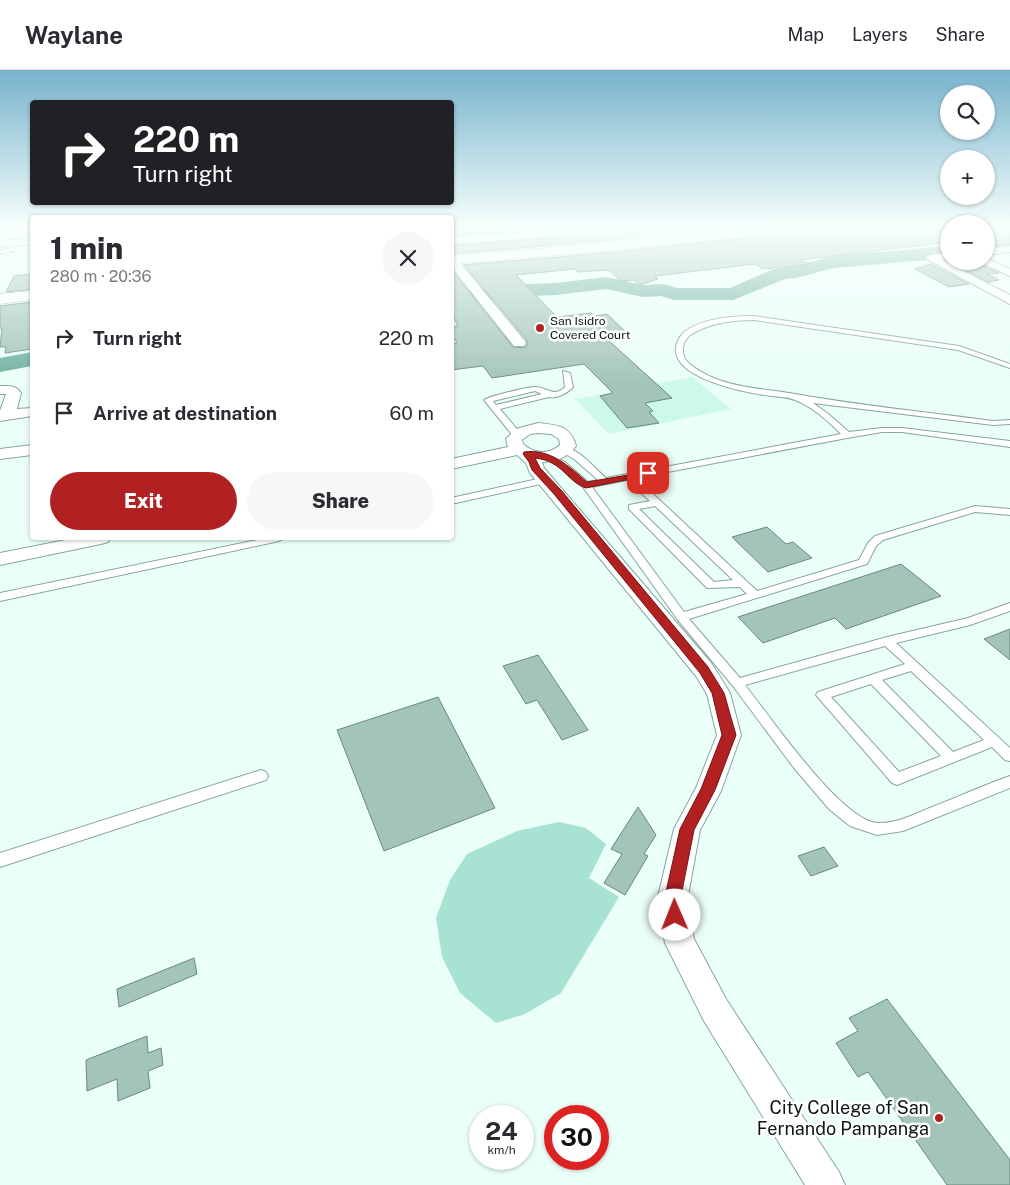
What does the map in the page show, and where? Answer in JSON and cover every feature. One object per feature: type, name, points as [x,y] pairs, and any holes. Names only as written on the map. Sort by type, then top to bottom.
[{"type":"main road","points":[[0,299],[30,296]]},
{"type":"street","points":[[468,280],[520,343]]},
{"type":"street","points":[[972,280],[1010,300]]},
{"type":"street","points":[[0,390],[14,392],[4,416]]},
{"type":"street","points":[[4,416],[30,412]]},
{"type":"street","points":[[519,445],[523,431],[538,428],[555,430],[566,437],[568,446],[565,450],[553,455],[546,468]]},
{"type":"street","points":[[454,463],[519,445]]},
{"type":"street","points":[[519,445],[534,462],[536,468],[546,468]]},
{"type":"street","points":[[454,456],[519,445],[546,468],[704,670],[718,693],[729,735],[708,790],[687,829],[672,901],[680,942],[714,1010],[826,1185]]},
{"type":"street","points":[[0,454],[30,450]]},
{"type":"street","points":[[0,548],[41,540]]},
{"type":"street","points":[[0,559],[91,540]]},
{"type":"lane","points":[[1010,366],[960,348],[754,318],[731,318],[700,326],[685,334],[679,345],[678,355],[682,362],[703,375],[740,387],[797,398],[993,423],[1010,422]]},
{"type":"lane","points":[[519,445],[488,400],[536,389],[552,396],[566,391],[569,387],[566,373]]},
{"type":"lane","points":[[797,398],[821,412],[847,434]]},
{"type":"lane","points":[[586,486],[847,434],[882,430],[902,430],[1010,444]]},
{"type":"lane","points":[[565,450],[578,457],[606,482]]},
{"type":"lane","points":[[454,500],[562,464],[586,486],[682,617],[737,683],[798,764],[834,806],[856,822],[878,829],[903,825],[1010,782]]},
{"type":"lane","points":[[629,477],[754,595]]},
{"type":"lane","points":[[656,503],[632,507],[711,586],[742,583]]},
{"type":"lane","points":[[682,617],[863,562],[872,545],[879,538],[975,509],[1010,512]]},
{"type":"lane","points":[[0,597],[270,540]]},
{"type":"lane","points":[[737,683],[887,641],[970,621],[1010,607]]},
{"type":"lane","points":[[887,641],[1010,756]]},
{"type":"lane","points":[[913,666],[822,695],[897,779],[994,741]]},
{"type":"lane","points":[[874,678],[951,758]]},
{"type":"lane","points":[[0,860],[261,776]]},
{"type":"shaded area","points":[[692,377],[731,409],[609,434],[575,399]]},
{"type":"shaded area","points":[[559,822],[586,828],[606,844],[589,878],[619,897],[561,993],[525,1014],[496,1023],[460,993],[442,957],[436,918],[450,880],[467,854],[517,831]]},
{"type":"building","points":[[12,280],[30,280],[30,289],[6,292]]},
{"type":"building","points":[[454,280],[460,280],[513,347],[524,348],[528,344],[526,339],[477,280],[521,280],[557,317],[591,313],[595,316],[607,314],[630,336],[607,339],[672,398],[645,403],[653,411],[649,412],[659,423],[627,428],[600,396],[613,393],[584,364],[492,378],[483,366],[454,370],[454,344],[457,343],[454,338],[454,327],[458,326],[454,319]]},
{"type":"building","points":[[634,280],[655,280],[639,285]]},
{"type":"building","points":[[936,280],[961,280],[969,284],[949,287]]},
{"type":"building","points":[[30,302],[30,349],[5,353],[6,347],[0,347],[2,328],[0,328],[0,306]]},
{"type":"building","points":[[767,527],[786,544],[793,542],[812,558],[768,572],[732,537]]},
{"type":"building","points":[[901,564],[941,596],[846,629],[835,618],[763,643],[738,617]]},
{"type":"building","points":[[1010,629],[1010,660],[984,639]]},
{"type":"building","points":[[538,655],[588,730],[562,740],[537,700],[526,704],[503,666]]},
{"type":"building","points":[[438,697],[495,808],[384,851],[337,730]]},
{"type":"building","points":[[638,807],[656,835],[644,854],[648,856],[625,895],[604,883],[622,854],[611,849]]},
{"type":"building","points":[[824,847],[838,866],[811,876],[798,856]]},
{"type":"building","points":[[194,958],[197,974],[119,1007],[117,989]]},
{"type":"building","name":"City College of San Fernando Pampanga","points":[[887,999],[1010,1160],[1010,1185],[947,1185],[868,1072],[858,1077],[836,1043],[858,1031],[849,1018]]},
{"type":"building","points":[[147,1036],[148,1053],[161,1048],[163,1065],[148,1071],[150,1088],[118,1101],[117,1079],[87,1091],[86,1060]]},
{"type":"waterway","points":[[454,299],[503,291],[556,289],[606,283],[643,291],[664,290],[674,294],[733,294],[765,280]]},
{"type":"waterway","points":[[0,365],[30,359]]},
{"type":"place","name":"San Isidro Covered Court","points":[[540,328]]},
{"type":"place","name":"City College of San Fernando Pampanga","points":[[939,1118]]},
{"type":"route","points":[[648,473],[586,486],[562,464],[544,456],[527,454],[534,462],[536,468],[548,480],[704,670],[718,693],[729,735],[708,790],[687,829],[672,901],[675,915]]}]
